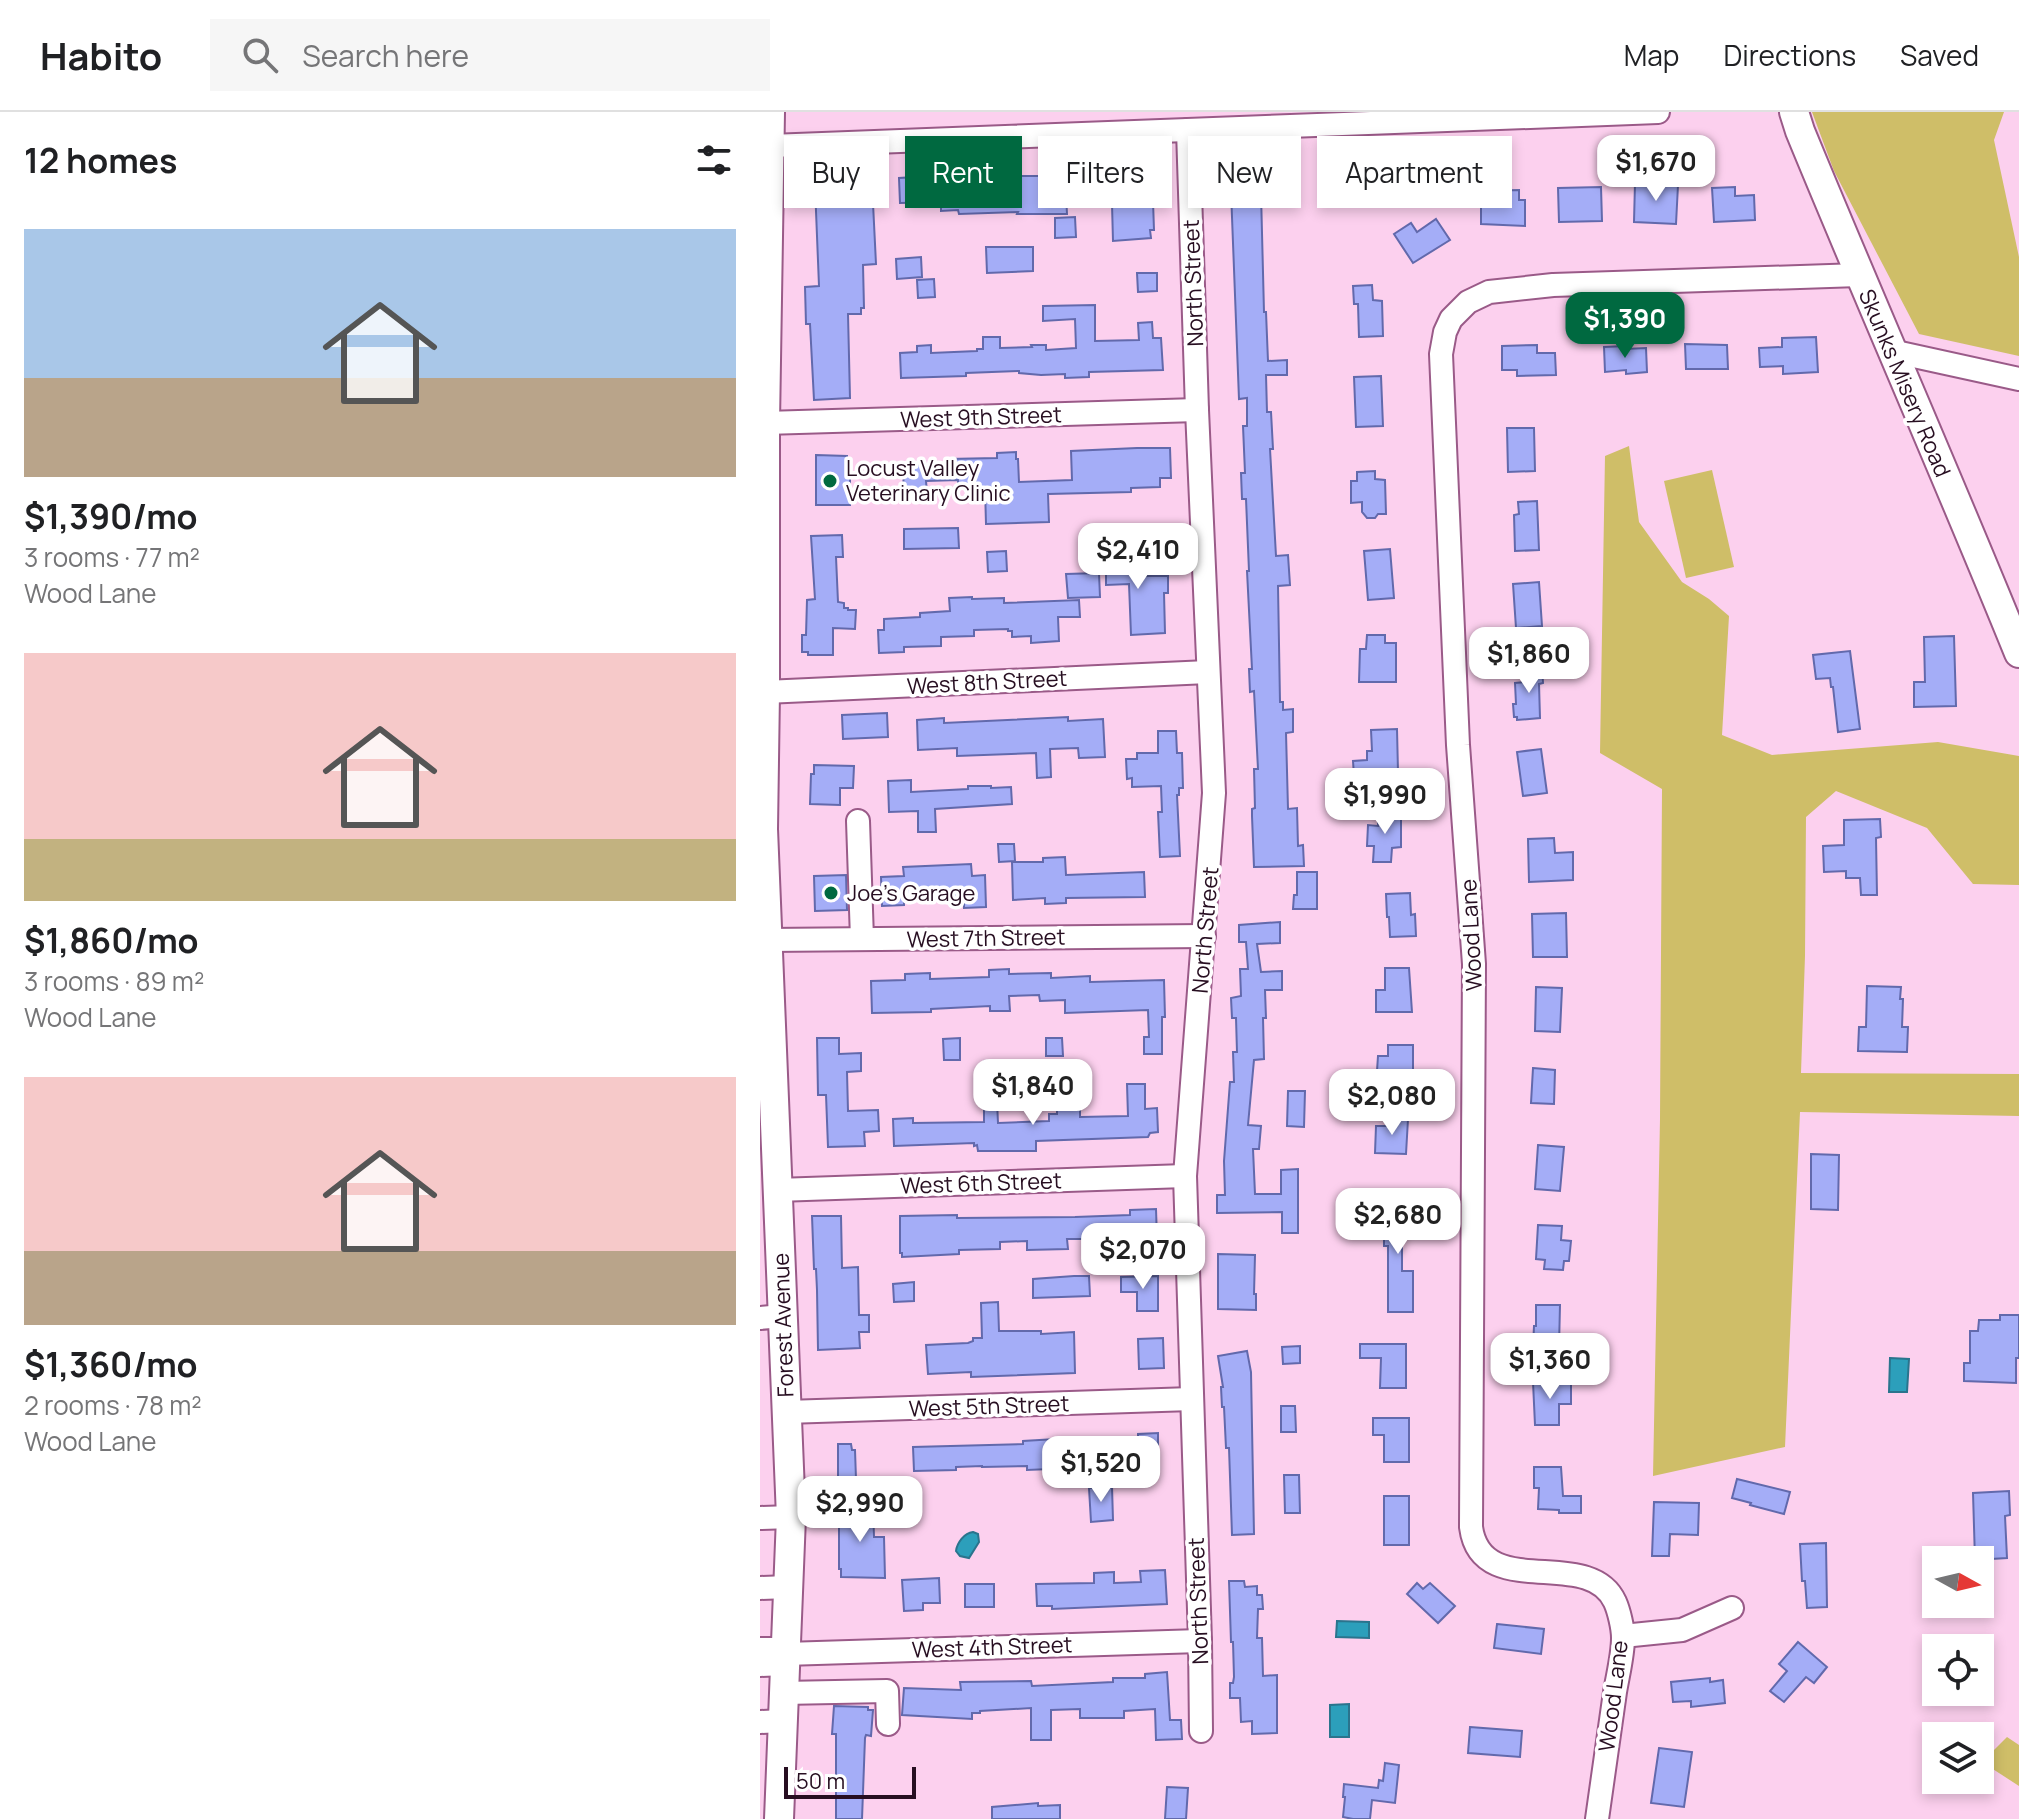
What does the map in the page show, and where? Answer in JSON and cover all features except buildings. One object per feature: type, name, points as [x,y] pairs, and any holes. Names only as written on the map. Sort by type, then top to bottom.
[{"type":"main road","name":"Forest Avenue","points":[[770,112],[763,829],[777,1190],[772,1317],[786,1412],[791,1517],[774,1588],[779,1819]]},
{"type":"main road","name":"Skunks Misery Road","points":[[1794,112],[1859,275],[2019,653]]},
{"type":"street","points":[[770,146],[1468,116],[1658,112]]},
{"type":"street","name":"North Street","points":[[1188,130],[1214,814],[1185,1176],[1201,1731]]},
{"type":"street","name":"Wood Lane","points":[[1597,1819],[1623,1636],[1615,1601],[1603,1586],[1579,1575],[1507,1568],[1485,1557],[1473,1538],[1474,964],[1458,745],[1441,354],[1451,319],[1468,302],[1489,292],[1553,285],[1859,275]]},
{"type":"street","points":[[1891,351],[2019,379]]},
{"type":"street","name":"West 9th Street","points":[[765,423],[1197,410]]},
{"type":"street","name":"West 8th Street","points":[[765,692],[1208,672]]},
{"type":"street","points":[[858,821],[862,939]]},
{"type":"street","name":"West 7th Street","points":[[767,940],[1204,936]]},
{"type":"street","name":"West 6th Street","points":[[777,1190],[1185,1176]]},
{"type":"street","name":"West 5th Street","points":[[786,1412],[1192,1399]]},
{"type":"street","points":[[760,1518],[791,1517]]},
{"type":"street","points":[[1623,1636],[1682,1630],[1732,1608]]},
{"type":"street","name":"West 4th Street","points":[[774,1677],[1200,1641]]},
{"type":"street","points":[[774,1677],[887,1691],[888,1724]]},
{"type":"shaded area","points":[[1812,112],[2004,112],[1994,140],[2019,257],[2019,356],[1919,334],[1834,171]]},
{"type":"shaded area","points":[[1629,446],[1639,522],[1682,582],[1729,616],[1722,735],[1772,755],[1938,742],[2019,756],[2019,885],[1973,884],[1927,828],[1836,791],[1806,817],[1801,1073],[2019,1074],[2019,1116],[1800,1112],[1785,1447],[1653,1476],[1662,789],[1600,753],[1605,456]]},
{"type":"shaded area","points":[[1712,470],[1734,567],[1686,578],[1664,481]]},
{"type":"shaded area","points":[[2007,1737],[2019,1745],[2019,1786],[1994,1770],[1994,1750]]},
{"type":"water","points":[[1890,1358],[1909,1359],[1907,1392],[1889,1392]]},
{"type":"water","points":[[973,1532],[978,1534],[979,1542],[969,1558],[960,1556],[956,1551],[959,1542]]},
{"type":"water","points":[[1337,1621],[1369,1622],[1369,1638],[1336,1637]]},
{"type":"water","points":[[1349,1704],[1349,1737],[1330,1737],[1330,1705]]},
{"type":"place","name":"Locust Valley Veterinary Clinic","points":[[830,481]]},
{"type":"place","name":"Joe's Garage","points":[[831,893]]}]
